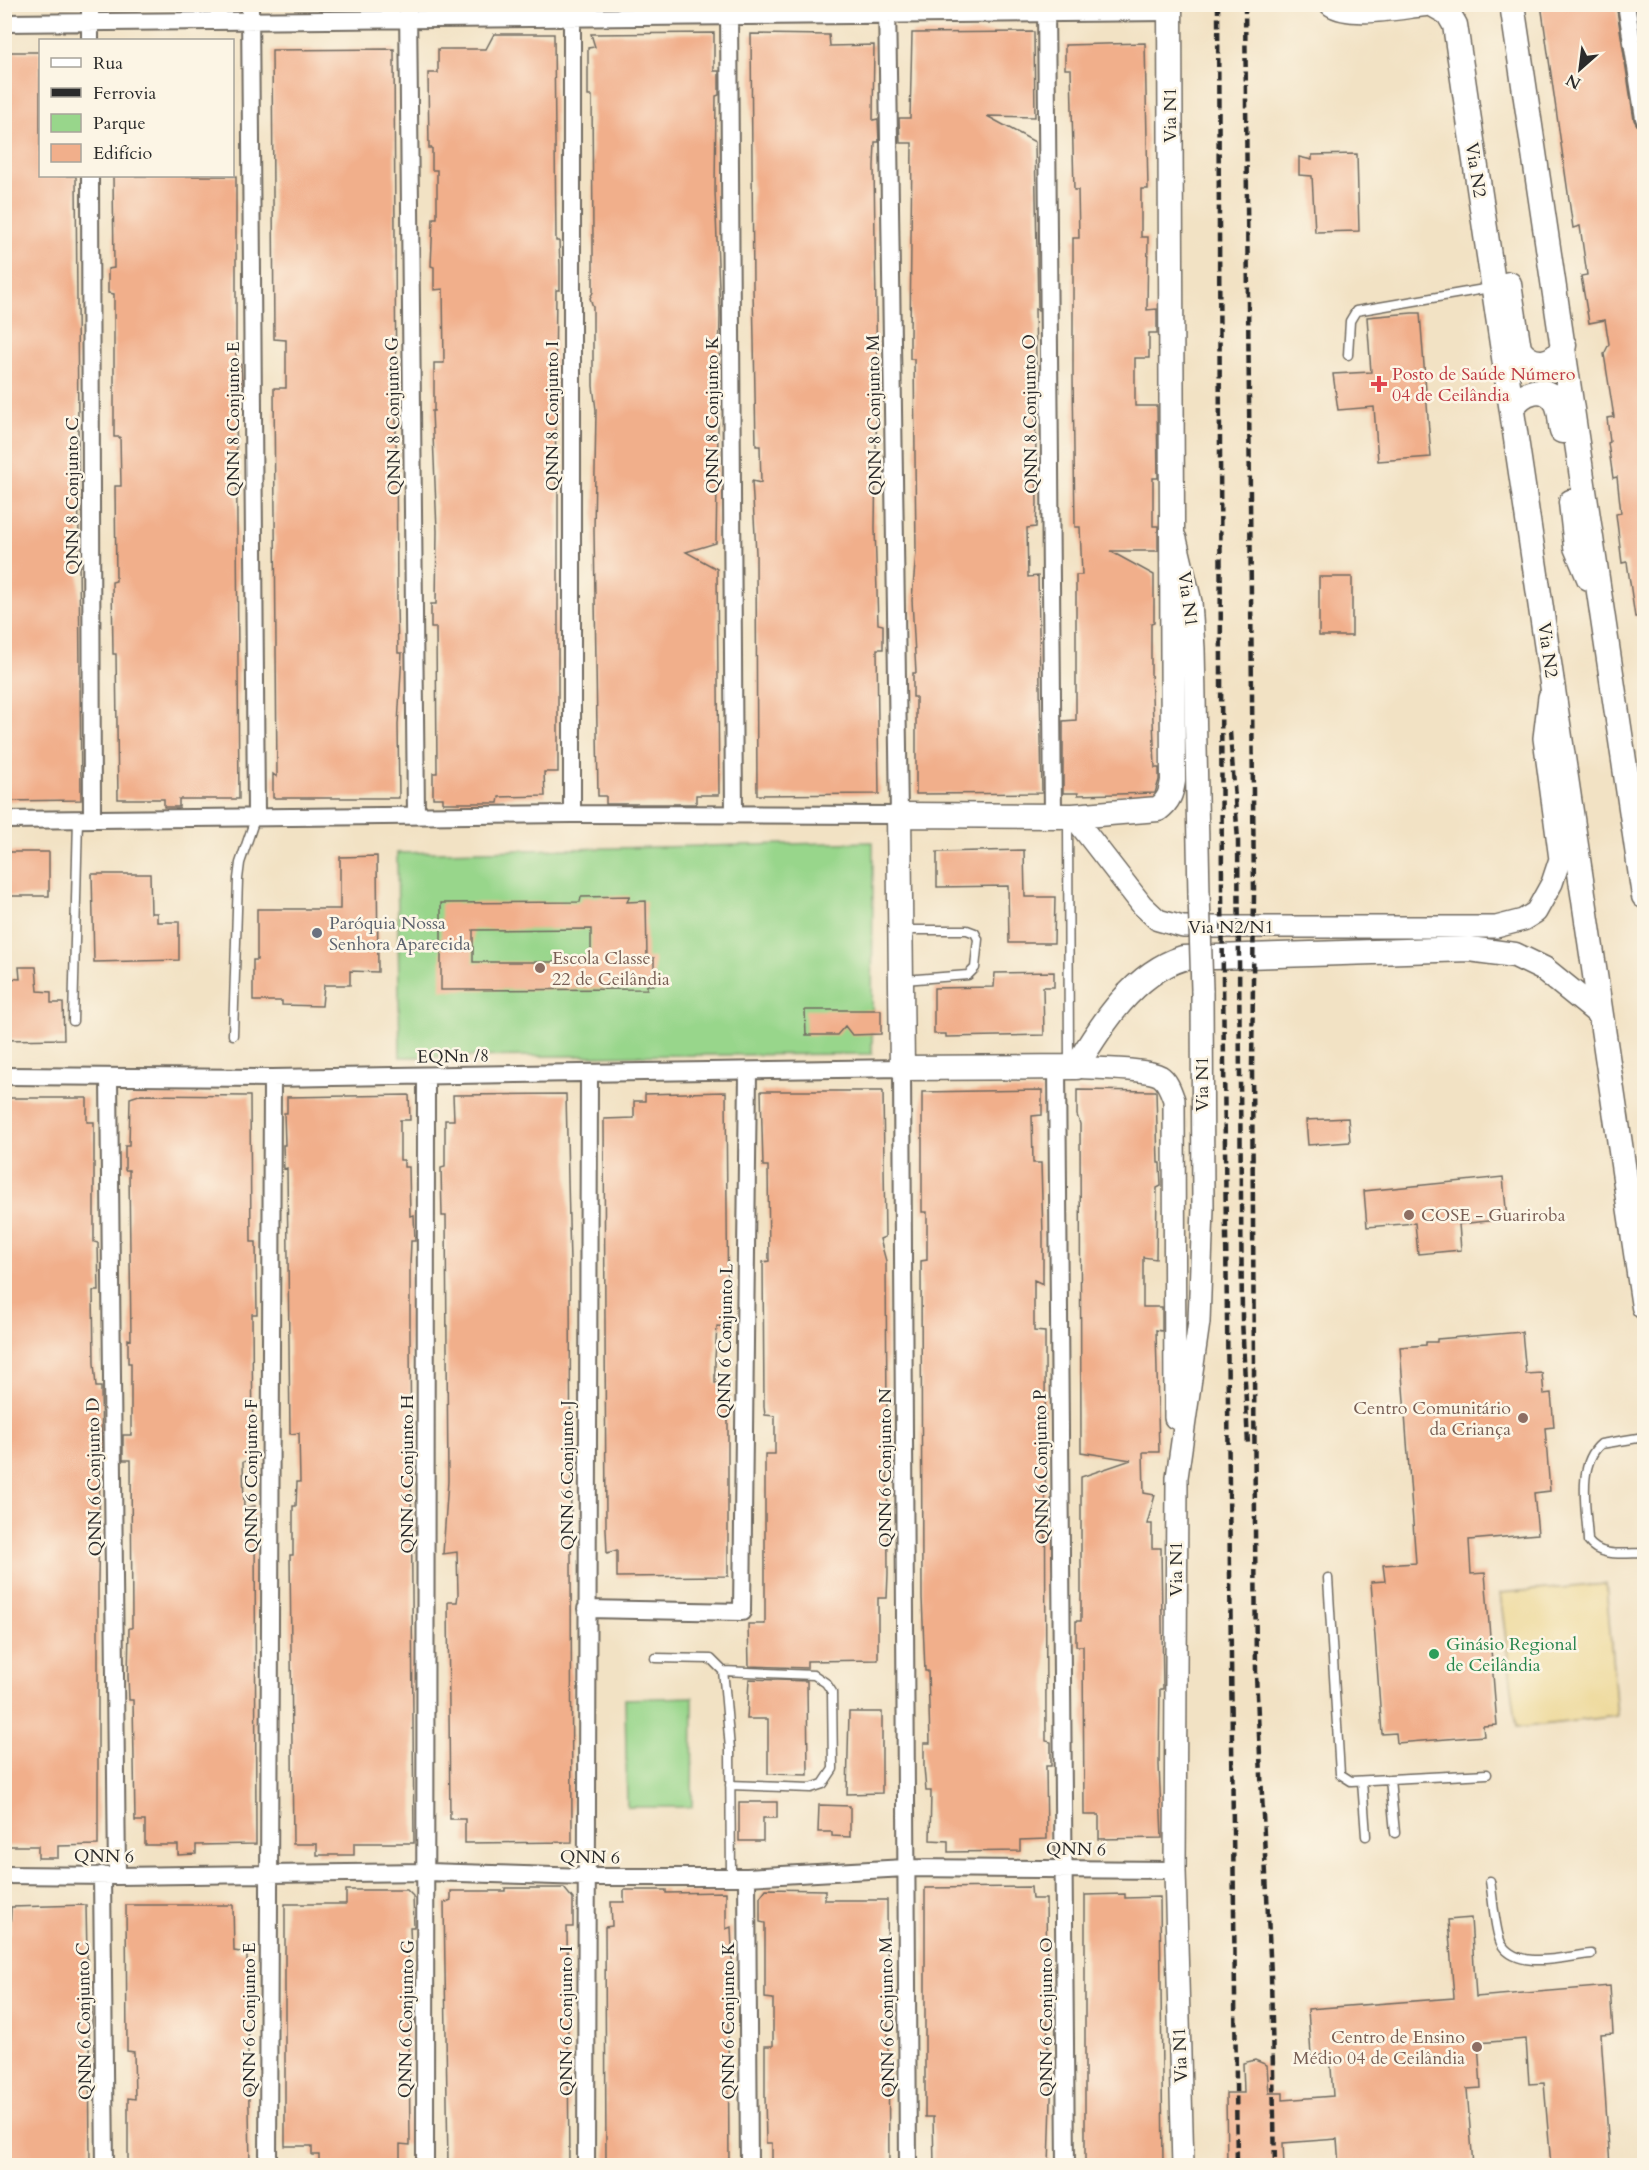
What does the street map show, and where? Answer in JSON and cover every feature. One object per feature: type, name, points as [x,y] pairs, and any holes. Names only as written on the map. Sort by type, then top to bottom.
[{"type":"main road","points":[[1332,4],[1338,9],[1353,11],[1386,6],[1426,4]]},
{"type":"main road","name":"Via N2","points":[[1432,4],[1448,13],[1455,25],[1644,1307]]},
{"type":"main road","points":[[1512,4],[1603,614],[1636,783],[1644,896]]},
{"type":"main road","name":"Via N1","points":[[1170,8],[1172,524]]},
{"type":"main road","points":[[1469,119],[1496,202],[1519,349],[1529,359],[1543,363],[1556,357],[1564,345]]},
{"type":"main road","points":[[1512,408],[1522,396],[1537,391],[1550,395],[1558,405],[1576,547],[1603,614]]},
{"type":"main road","points":[[1172,524],[1173,781],[1171,794],[1166,803],[1158,809],[1065,815],[899,815],[902,1068],[1067,1067],[1096,1036],[1142,979],[1164,963],[1183,958],[1468,949],[1515,955],[1544,969],[1601,1016]]},
{"type":"main road","points":[[1616,1122],[1644,1213]]},
{"type":"street","points":[[90,4],[90,39]]},
{"type":"street","name":"QNN 8 Conjunto E","points":[[250,4],[256,816]]},
{"type":"street","points":[[1626,4],[1644,118]]},
{"type":"street","points":[[4,23],[250,22],[408,11],[1170,8]]},
{"type":"street","name":"QNN 8 Conjunto O","points":[[1046,9],[1065,815]]},
{"type":"street","name":"QNN 8 Conjunto K","points":[[729,10],[734,815]]},
{"type":"street","name":"QNN 8 Conjunto M","points":[[887,10],[899,815]]},
{"type":"street","name":"QNN 8 Conjunto G","points":[[408,11],[416,815]]},
{"type":"street","name":"QNN 8 Conjunto I","points":[[572,11],[572,814]]},
{"type":"street","name":"QNN 8 Conjunto C","points":[[85,817],[90,177]]},
{"type":"street","name":"Via N1","points":[[1172,524],[1191,602],[1202,990],[1203,1208],[1199,1322],[1177,1477],[1175,1870],[1183,2166]]},
{"type":"street","name":"Via N2/N1","points":[[1065,815],[1142,905],[1158,920],[1183,927],[1496,927],[1523,920],[1540,907],[1552,883],[1560,859],[1544,738],[1552,678]]},
{"type":"street","points":[[4,820],[85,817],[572,814],[899,815]]},
{"type":"street","points":[[1067,1067],[1149,1073],[1161,1077],[1170,1088],[1174,1100],[1174,1377],[1177,1477]]},
{"type":"street","name":"QNN 6 Conjunto P","points":[[1065,1868],[1067,1067]]},
{"type":"street","name":"EQNn /8","points":[[4,1076],[272,1078],[902,1068]]},
{"type":"street","name":"QNN 6 Conjunto N","points":[[902,1068],[905,1868]]},
{"type":"street","name":"QNN 6 Conjunto L","points":[[586,1609],[742,1612],[748,1071]]},
{"type":"street","name":"QNN 6 Conjunto J","points":[[585,1877],[589,1073]]},
{"type":"street","name":"QNN 6 Conjunto H","points":[[426,1076],[427,1872]]},
{"type":"street","name":"QNN 6 Conjunto D","points":[[109,1077],[110,1876]]},
{"type":"street","name":"QNN 6 Conjunto F","points":[[269,1875],[272,1078]]},
{"type":"street","name":"QNN 6","points":[[4,1875],[269,1875],[427,1872],[585,1877],[739,1876],[905,1868],[1175,1870]]},
{"type":"street","name":"QNN 6 Conjunto M","points":[[905,1868],[908,2166]]},
{"type":"street","name":"QNN 6 Conjunto O","points":[[1065,1868],[1066,2166]]},
{"type":"street","name":"QNN 6 Conjunto G","points":[[425,2166],[427,1872]]},
{"type":"street","name":"QNN 6 Conjunto E","points":[[268,2166],[269,1875]]},
{"type":"street","name":"QNN 6 Conjunto C","points":[[105,2166],[110,1876]]},
{"type":"street","name":"QNN 6 Conjunto K","points":[[739,1876],[748,2166]]},
{"type":"street","name":"QNN 6 Conjunto I","points":[[585,1877],[586,2166]]},
{"type":"lane","points":[[1348,355],[1350,321],[1356,311],[1494,287]]},
{"type":"lane","points":[[1065,815],[1067,1067]]},
{"type":"lane","points":[[233,1035],[238,879],[256,816]]},
{"type":"lane","points":[[73,1021],[85,817]]},
{"type":"lane","points":[[900,930],[967,930],[975,933],[978,939],[975,968],[968,975],[901,980]]},
{"type":"lane","points":[[1644,1437],[1601,1444],[1590,1458],[1586,1473],[1588,1541],[1592,1547],[1608,1553],[1644,1553]]},
{"type":"lane","points":[[1328,1578],[1340,1774],[1345,1780],[1362,1781],[1487,1774]]},
{"type":"lane","points":[[655,1658],[711,1659],[723,1671],[730,1785],[739,1876]]},
{"type":"lane","points":[[723,1671],[814,1675],[826,1683],[832,1692],[833,1769],[822,1784],[811,1788],[730,1785]]},
{"type":"lane","points":[[1390,1779],[1395,1833]]},
{"type":"lane","points":[[1362,1781],[1366,1836]]},
{"type":"lane","points":[[1490,1881],[1501,1944],[1510,1954],[1527,1960],[1591,1954]]},
{"type":"green space","points":[[873,842],[872,1054],[400,1057],[397,853]]},
{"type":"green space","points":[[693,1697],[692,1807],[627,1807],[625,1699]]},
{"type":"sand","points":[[1606,1584],[1617,1716],[1517,1728],[1500,1593]]},
{"type":"building","points":[[1541,4],[1616,4],[1634,120],[1638,127],[1644,171],[1644,617],[1635,617],[1627,562],[1622,563],[1616,514],[1621,513],[1617,477],[1613,478],[1608,443],[1610,442],[1607,418],[1614,417],[1604,354],[1609,344],[1605,320],[1589,323],[1581,276],[1587,275],[1580,226],[1573,228]]},
{"type":"building","points":[[1034,32],[1035,117],[987,116],[1035,142],[1038,310],[1035,309],[1039,407],[1035,407],[1036,527],[1027,528],[1028,577],[1038,576],[1042,793],[916,794],[916,697],[913,697],[913,673],[916,673],[912,600],[916,552],[914,359],[910,359],[912,143],[900,143],[899,118],[910,118],[912,33]]},
{"type":"building","points":[[714,33],[714,71],[719,71],[719,95],[716,96],[715,191],[720,313],[716,543],[686,552],[717,569],[719,795],[696,795],[696,804],[606,804],[606,796],[598,796],[594,531],[596,410],[593,386],[593,307],[590,298],[593,292],[592,96],[588,96],[588,48],[595,47],[591,34]]},
{"type":"building","points":[[494,34],[554,34],[556,241],[559,241],[560,265],[560,290],[556,290],[555,386],[556,486],[558,482],[558,772],[544,772],[545,796],[499,797],[498,803],[443,803],[443,798],[433,798],[433,773],[437,773],[436,628],[431,628],[431,604],[436,604],[437,531],[432,411],[434,411],[434,363],[444,363],[443,289],[434,290],[434,267],[431,266],[433,218],[437,218],[437,170],[432,170],[432,148],[429,148],[428,73],[438,73],[438,49],[486,49]]},
{"type":"building","points":[[751,34],[829,35],[830,46],[874,45],[873,120],[878,119],[879,142],[875,142],[874,166],[877,381],[875,528],[878,624],[883,625],[883,649],[877,649],[879,794],[757,795],[756,553],[752,481],[761,483],[760,446],[756,446]]},
{"type":"building","points":[[1145,43],[1148,189],[1141,189],[1141,237],[1148,237],[1147,310],[1157,309],[1157,333],[1149,333],[1149,358],[1135,358],[1135,406],[1157,406],[1158,478],[1153,478],[1153,526],[1158,526],[1158,551],[1110,551],[1154,575],[1151,672],[1155,768],[1159,768],[1159,780],[1155,793],[1078,795],[1078,793],[1063,793],[1063,721],[1076,720],[1076,575],[1082,575],[1080,527],[1075,527],[1073,376],[1073,238],[1079,238],[1078,190],[1074,190],[1071,69],[1065,69],[1065,45]]},
{"type":"building","points":[[394,49],[397,605],[398,653],[402,653],[398,725],[399,798],[273,798],[273,774],[277,777],[274,388],[286,388],[286,340],[274,339],[272,50]]},
{"type":"building","points":[[4,52],[39,52],[39,177],[76,177],[81,800],[4,801]]},
{"type":"building","points":[[1357,154],[1359,231],[1315,232],[1312,176],[1299,175],[1299,157],[1312,160],[1312,155]]},
{"type":"building","points":[[236,176],[236,364],[241,364],[242,388],[236,388],[239,799],[179,799],[179,807],[164,807],[164,799],[118,799],[116,654],[113,654],[112,582],[116,581],[115,486],[121,486],[120,437],[114,437],[114,294],[108,293],[108,269],[114,268],[113,177]]},
{"type":"building","name":"Posto de Saúde Número 04 de Ceilândia","points":[[1420,313],[1431,457],[1378,461],[1374,407],[1338,410],[1333,374],[1371,372],[1367,317]]},
{"type":"building","points":[[1319,577],[1352,577],[1352,636],[1319,636]]},
{"type":"building","points":[[1024,850],[1025,897],[1055,897],[1054,943],[1009,943],[1008,886],[937,887],[937,852]]},
{"type":"building","points":[[4,852],[49,852],[49,896],[4,896]]},
{"type":"building","name":"Paróquia Nossa Senhora Aparecida","points":[[377,856],[378,972],[350,971],[350,985],[324,985],[322,1006],[282,1005],[282,1001],[253,1001],[253,960],[257,960],[257,909],[340,909],[340,857]]},
{"type":"building","points":[[92,874],[150,874],[151,913],[157,913],[157,922],[179,922],[179,960],[94,962]]},
{"type":"building","points":[[630,896],[627,902],[646,901],[647,958],[654,958],[654,985],[647,985],[647,989],[441,990],[441,903],[580,902],[581,897]],"holes":[[[591,929],[591,962],[473,962],[473,930]]]},
{"type":"building","points":[[19,967],[36,967],[38,991],[51,992],[51,1003],[63,1003],[64,1039],[4,1040],[4,978],[20,979]]},
{"type":"building","points":[[1054,972],[1054,987],[1043,987],[1044,1035],[946,1037],[946,1034],[934,1034],[934,988],[994,987],[995,973]]},
{"type":"building","points":[[805,1010],[881,1010],[881,1034],[852,1035],[845,1026],[837,1035],[806,1035]]},
{"type":"building","points":[[1042,1090],[1042,1115],[1032,1116],[1033,1163],[1041,1163],[1043,1236],[1043,1284],[1034,1280],[1034,1331],[1045,1332],[1046,1741],[1051,1742],[1051,1766],[1046,1766],[1047,1839],[1020,1840],[1020,1851],[948,1852],[948,1841],[930,1840],[931,1791],[926,1791],[924,1767],[924,1743],[930,1743],[928,1671],[925,1671],[922,1598],[921,1261],[927,1260],[927,1212],[922,1212],[922,1092]]},
{"type":"building","points":[[1077,1090],[1156,1091],[1161,1186],[1157,1188],[1156,1259],[1143,1257],[1143,1307],[1162,1307],[1162,1331],[1156,1330],[1159,1452],[1143,1452],[1144,1493],[1155,1495],[1147,1524],[1152,1524],[1152,1548],[1161,1548],[1163,1689],[1160,1689],[1159,1765],[1162,1838],[1099,1839],[1099,1815],[1084,1815],[1083,1646],[1076,1646],[1076,1621],[1081,1621],[1081,1477],[1131,1460],[1081,1452],[1080,1124],[1077,1115]]},
{"type":"building","points":[[761,1091],[883,1091],[885,1237],[880,1239],[886,1261],[888,1574],[887,1598],[878,1598],[878,1660],[807,1661],[807,1668],[749,1666],[748,1624],[765,1624],[765,1454],[775,1454],[775,1416],[765,1415],[764,1407],[763,1262],[769,1261],[768,1166],[763,1166]]},
{"type":"building","points":[[726,1092],[728,1327],[717,1326],[715,1383],[728,1383],[728,1576],[617,1577],[617,1550],[607,1553],[606,1529],[604,1119],[634,1118],[634,1101],[645,1101],[645,1094]]},
{"type":"building","points":[[566,1094],[570,1263],[572,1842],[465,1843],[465,1819],[450,1819],[448,1602],[457,1602],[458,1594],[457,1552],[443,1554],[448,1481],[446,1216],[442,1216],[441,1168],[445,1167],[445,1120],[454,1120],[453,1095]]},
{"type":"building","points":[[139,1095],[250,1096],[251,1242],[256,1242],[257,1314],[252,1314],[253,1459],[243,1462],[244,1508],[255,1506],[256,1844],[196,1845],[196,1854],[178,1855],[178,1845],[145,1845],[145,1821],[135,1821],[133,1700],[129,1700],[128,1676],[129,1628],[132,1628],[131,1460],[123,1460],[123,1435],[131,1435],[131,1363],[128,1363],[128,1339],[131,1340],[129,1170],[125,1170],[125,1146],[129,1146],[130,1098]]},
{"type":"building","points":[[409,1095],[410,1120],[400,1120],[400,1160],[404,1160],[404,1167],[409,1167],[410,1216],[414,1215],[415,1241],[411,1241],[410,1265],[414,1843],[354,1843],[354,1855],[317,1855],[317,1844],[293,1844],[290,1555],[293,1555],[293,1506],[296,1506],[297,1482],[300,1482],[299,1433],[290,1434],[287,1168],[284,1169],[284,1113],[287,1113],[287,1097]]},
{"type":"building","points":[[4,1098],[87,1098],[87,1122],[94,1122],[94,1242],[98,1243],[99,1291],[93,1291],[94,1363],[96,1387],[101,1387],[102,1460],[100,1460],[98,1580],[98,1845],[58,1846],[58,1858],[38,1858],[38,1846],[4,1846]]},
{"type":"building","points":[[1348,1118],[1350,1142],[1308,1145],[1306,1120]]},
{"type":"building","points":[[1503,1177],[1507,1219],[1459,1224],[1461,1250],[1418,1254],[1415,1223],[1367,1227],[1364,1191]]},
{"type":"building","points":[[1522,1332],[1526,1374],[1542,1373],[1544,1394],[1551,1393],[1554,1427],[1545,1428],[1550,1491],[1534,1493],[1538,1534],[1469,1540],[1471,1574],[1485,1573],[1497,1725],[1483,1726],[1484,1736],[1397,1743],[1396,1733],[1382,1734],[1371,1582],[1385,1581],[1383,1565],[1416,1563],[1400,1347],[1426,1345],[1426,1342],[1437,1342],[1437,1339]]},
{"type":"building","points":[[749,1679],[807,1681],[808,1775],[768,1774],[768,1719],[747,1719]]},
{"type":"building","points":[[849,1712],[882,1712],[882,1793],[847,1794]]},
{"type":"building","points":[[739,1802],[777,1802],[777,1818],[763,1818],[763,1841],[739,1841]]},
{"type":"building","points":[[819,1805],[850,1806],[850,1837],[832,1836],[832,1832],[818,1832]]},
{"type":"building","points":[[1031,1887],[1032,1899],[1046,1899],[1048,2068],[1052,2068],[1049,2166],[934,2166],[933,2117],[925,2117],[925,1888]]},
{"type":"building","points":[[505,1888],[564,1888],[573,1899],[573,1927],[567,1927],[569,2166],[448,2166],[444,1903],[451,1900],[451,1891],[505,1891]]},
{"type":"building","points":[[766,1889],[825,1890],[825,1900],[887,1900],[889,2166],[772,2166],[772,2143],[766,2143],[765,2046],[773,2046],[773,1999],[765,1998],[765,1923],[760,1922],[760,1897]]},
{"type":"building","points":[[346,1890],[407,1890],[413,1896],[414,1927],[410,1927],[411,1951],[408,1952],[409,2000],[414,2000],[414,2024],[409,2024],[410,2145],[400,2144],[400,2166],[319,2166],[319,2155],[312,2155],[312,2146],[285,2146],[285,1904],[346,1904]]},
{"type":"building","points":[[624,1890],[666,1890],[666,1893],[726,1892],[726,1929],[731,1927],[732,1949],[732,1998],[728,1998],[729,2166],[606,2166],[605,1927],[612,1926],[611,1902],[624,1902]]},
{"type":"building","points":[[1125,1894],[1125,1898],[1160,1897],[1163,2164],[1085,2166],[1085,1895]]},
{"type":"building","points":[[86,1905],[88,2002],[92,2002],[92,2027],[89,2027],[90,2166],[4,2166],[4,1934],[10,1934],[11,1907]]},
{"type":"building","points":[[126,1905],[233,1905],[234,1951],[247,1953],[247,1970],[251,1977],[248,2050],[250,2166],[128,2166],[128,2098],[135,2099],[134,2052],[127,2051]]},
{"type":"building","points":[[1471,1918],[1476,1997],[1610,1986],[1613,2033],[1601,2034],[1610,2166],[1551,2166],[1544,2083],[1529,2084],[1526,2039],[1478,2043],[1481,2088],[1467,2089],[1473,2166],[1339,2166],[1337,2139],[1283,2143],[1284,2166],[1227,2166],[1226,2093],[1244,2093],[1243,2063],[1255,2060],[1267,2065],[1269,2093],[1283,2093],[1283,2100],[1333,2096],[1330,2054],[1311,2056],[1308,2009],[1454,1998],[1448,1920]]},
{"type":"railway","points":[[1218,4],[1222,893],[1237,2166]]},
{"type":"railway","points":[[1245,4],[1254,893],[1252,1068],[1256,1675],[1271,1975],[1275,2166]]},
{"type":"railway","points":[[1230,732],[1238,840],[1242,1318],[1248,1445]]},
{"type":"place","name":"Posto de Saúde Número 04 de Ceilândia","points":[[1379,384]]},
{"type":"place","name":"Paróquia Nossa Senhora Aparecida","points":[[317,933]]},
{"type":"place","name":"Escola Classe 22 de Ceilândia","points":[[540,968]]},
{"type":"place","name":"COSE - Guariroba","points":[[1409,1215]]},
{"type":"place","name":"Centro Comunitário da Criança","points":[[1523,1418]]},
{"type":"place","name":"Ginásio Regional de Ceilândia","points":[[1434,1654]]},
{"type":"place","name":"Centro de Ensino Médio 04 de Ceilândia","points":[[1477,2047]]}]
